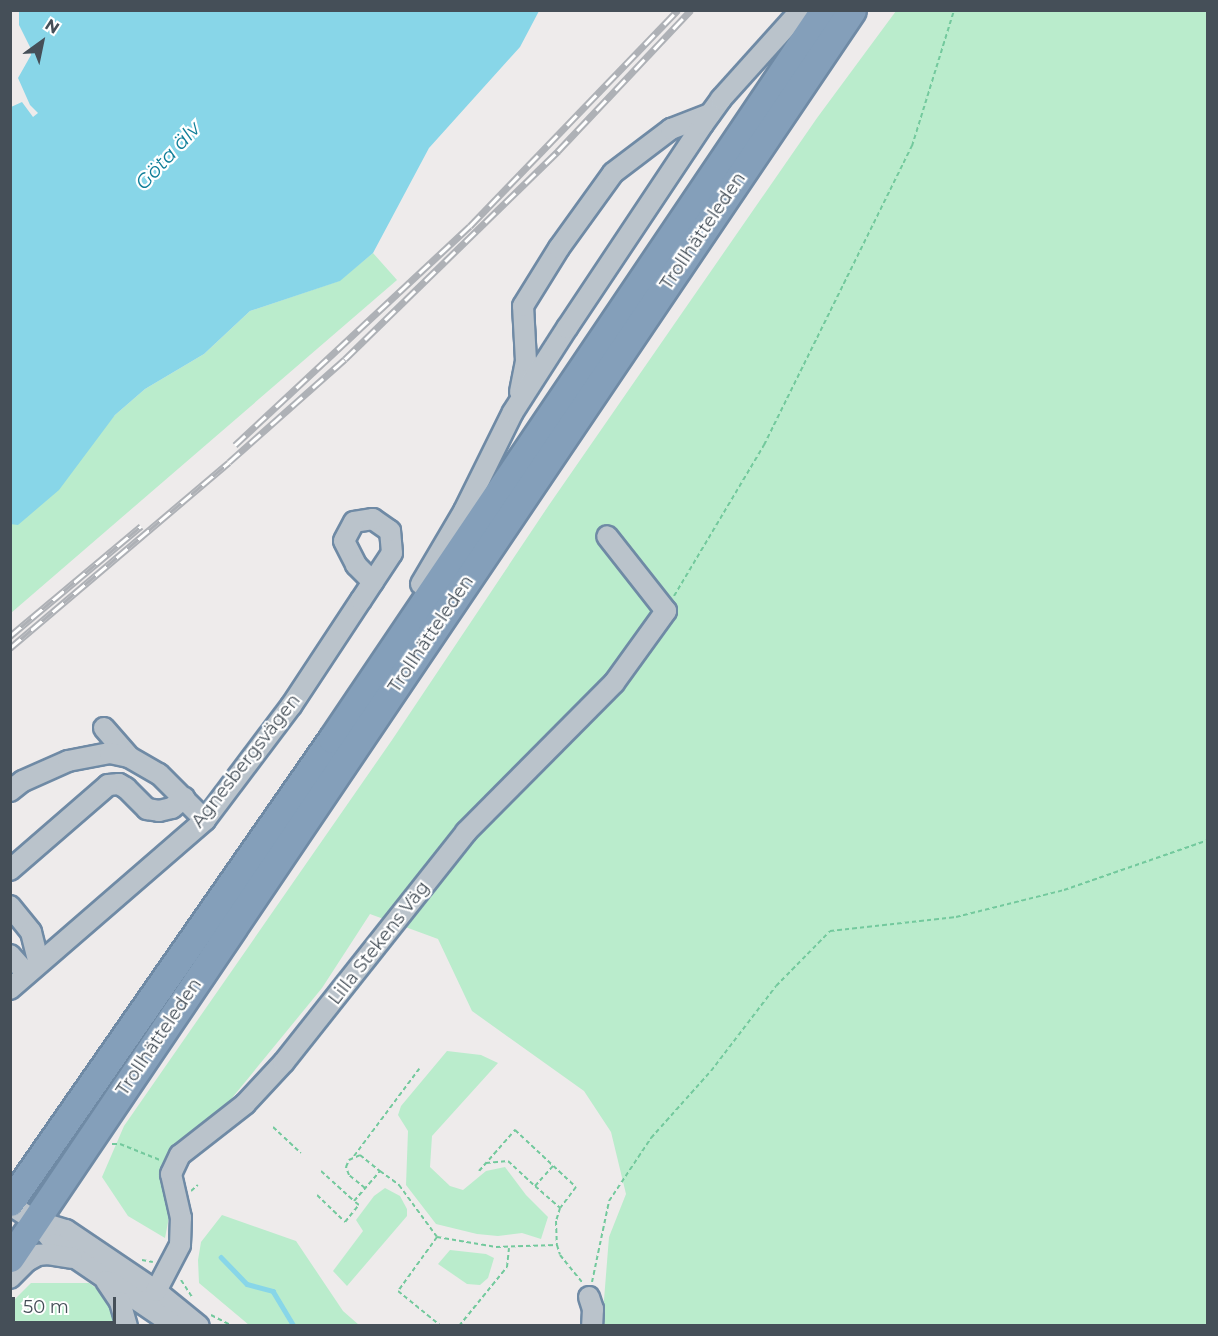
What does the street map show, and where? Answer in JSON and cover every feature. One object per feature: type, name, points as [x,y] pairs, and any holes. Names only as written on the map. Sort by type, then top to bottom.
[{"type":"highway","name":"Trollhätteleden","points":[[10,1203],[278,818],[824,10]]},
{"type":"highway","name":"Trollhätteleden","points":[[10,1258],[852,10]]},
{"type":"street","points":[[278,818],[284,789],[427,576],[472,496],[513,412],[710,114],[801,10]]},
{"type":"street","points":[[513,412],[525,370],[523,306],[537,280],[613,173],[672,129],[710,114]]},
{"type":"street","points":[[607,536],[666,611]]},
{"type":"street","name":"Agnesbergsvägen","points":[[10,989],[205,820],[291,706],[373,582]]},
{"type":"street","name":"Lilla Stekens Väg","points":[[173,1165],[188,1147],[245,1104],[284,1062],[466,832],[614,683],[666,611]]},
{"type":"street","points":[[104,728],[129,757]]},
{"type":"street","points":[[10,791],[23,781],[90,755],[110,753],[129,757],[159,774],[205,820]]},
{"type":"street","points":[[10,870],[108,785],[118,784],[126,788],[147,809],[159,812],[172,807],[184,798]]},
{"type":"street","points":[[10,906],[31,932],[33,969]]},
{"type":"street","points":[[10,955],[33,969]]},
{"type":"street","points":[[156,1291],[174,1261],[182,1232],[171,1174],[173,1165]]},
{"type":"street","points":[[10,1203],[36,1221],[55,1244],[167,1321]]},
{"type":"street","points":[[36,1221],[66,1230],[156,1291],[199,1326]]},
{"type":"street","points":[[10,1278],[27,1261],[38,1255],[48,1254],[81,1260]]},
{"type":"street","points":[[101,1274],[120,1302],[127,1326]]},
{"type":"street","points":[[156,1291],[167,1321]]},
{"type":"street","points":[[589,1297],[593,1309],[592,1326]]},
{"type":"street","points":[[140,1326],[152,1313],[167,1321]]},
{"type":"path","points":[[666,611],[764,445],[877,220],[912,146],[954,10]]},
{"type":"path","points":[[589,1297],[609,1201],[651,1138],[711,1071],[776,986],[830,931],[956,917],[1064,890],[1208,840]]},
{"type":"path","points":[[365,1188],[349,1175],[346,1167],[419,1069]]},
{"type":"path","points":[[273,1127],[302,1153]]},
{"type":"path","points":[[479,1171],[515,1130],[576,1187],[560,1208],[556,1221],[557,1245],[560,1255],[577,1273],[589,1297]]},
{"type":"path","points":[[106,1146],[120,1144],[173,1165]]},
{"type":"path","points":[[354,1156],[367,1158],[399,1185],[438,1237],[472,1245],[508,1248],[557,1245]]},
{"type":"path","points":[[486,1163],[508,1161],[560,1208]]},
{"type":"path","points":[[535,1186],[553,1166]]},
{"type":"path","points":[[317,1196],[345,1222],[359,1205],[321,1171]]},
{"type":"path","points":[[354,1201],[380,1171]]},
{"type":"path","points":[[438,1237],[398,1291],[441,1326]]},
{"type":"path","points":[[459,1326],[507,1267],[508,1248]]},
{"type":"green space","points":[[896,11],[1207,11],[1207,1325],[602,1325],[609,1237],[626,1194],[611,1132],[584,1091],[472,1011],[438,939],[370,914],[322,988],[223,1109],[171,1151],[162,1181],[169,1217],[165,1238],[128,1216],[102,1177],[124,1126],[392,740],[549,505],[817,118]]},
{"type":"green space","points":[[373,253],[397,280],[11,613],[11,524],[18,524],[115,415],[145,389],[204,354],[250,311],[339,281]]},
{"type":"green space","points":[[447,1051],[481,1055],[498,1063],[432,1136],[430,1167],[450,1186],[463,1190],[486,1171],[505,1167],[526,1195],[548,1217],[541,1239],[522,1233],[498,1236],[477,1234],[436,1224],[406,1185],[408,1131],[398,1115],[401,1106]]},
{"type":"green space","points":[[385,1188],[400,1196],[407,1209],[407,1216],[347,1286],[333,1271],[363,1231],[356,1220],[374,1196]]},
{"type":"green space","points":[[222,1215],[296,1241],[343,1311],[359,1325],[249,1325],[199,1283],[198,1260],[201,1242]]},
{"type":"green space","points":[[450,1250],[486,1254],[494,1258],[488,1278],[480,1285],[467,1284],[438,1264]]},
{"type":"green space","points":[[31,1283],[89,1283],[106,1295],[116,1315],[115,1325],[11,1325],[10,1304]]},
{"type":"water","name":"Göta älv","points":[[19,10],[539,11],[520,47],[429,148],[373,253],[340,281],[250,311],[204,354],[145,389],[115,415],[59,490],[18,525],[10,524],[11,107],[22,102],[33,117],[38,113],[30,105],[18,78],[31,55],[30,47],[19,25]]},
{"type":"waterway","points":[[221,1257],[247,1284],[273,1291],[294,1326]]},
{"type":"railway","points":[[235,445],[470,226],[678,10]]},
{"type":"railway","points":[[10,648],[229,462],[345,359],[558,151],[691,10]]},
{"type":"railway","points":[[10,636],[141,526]]}]
